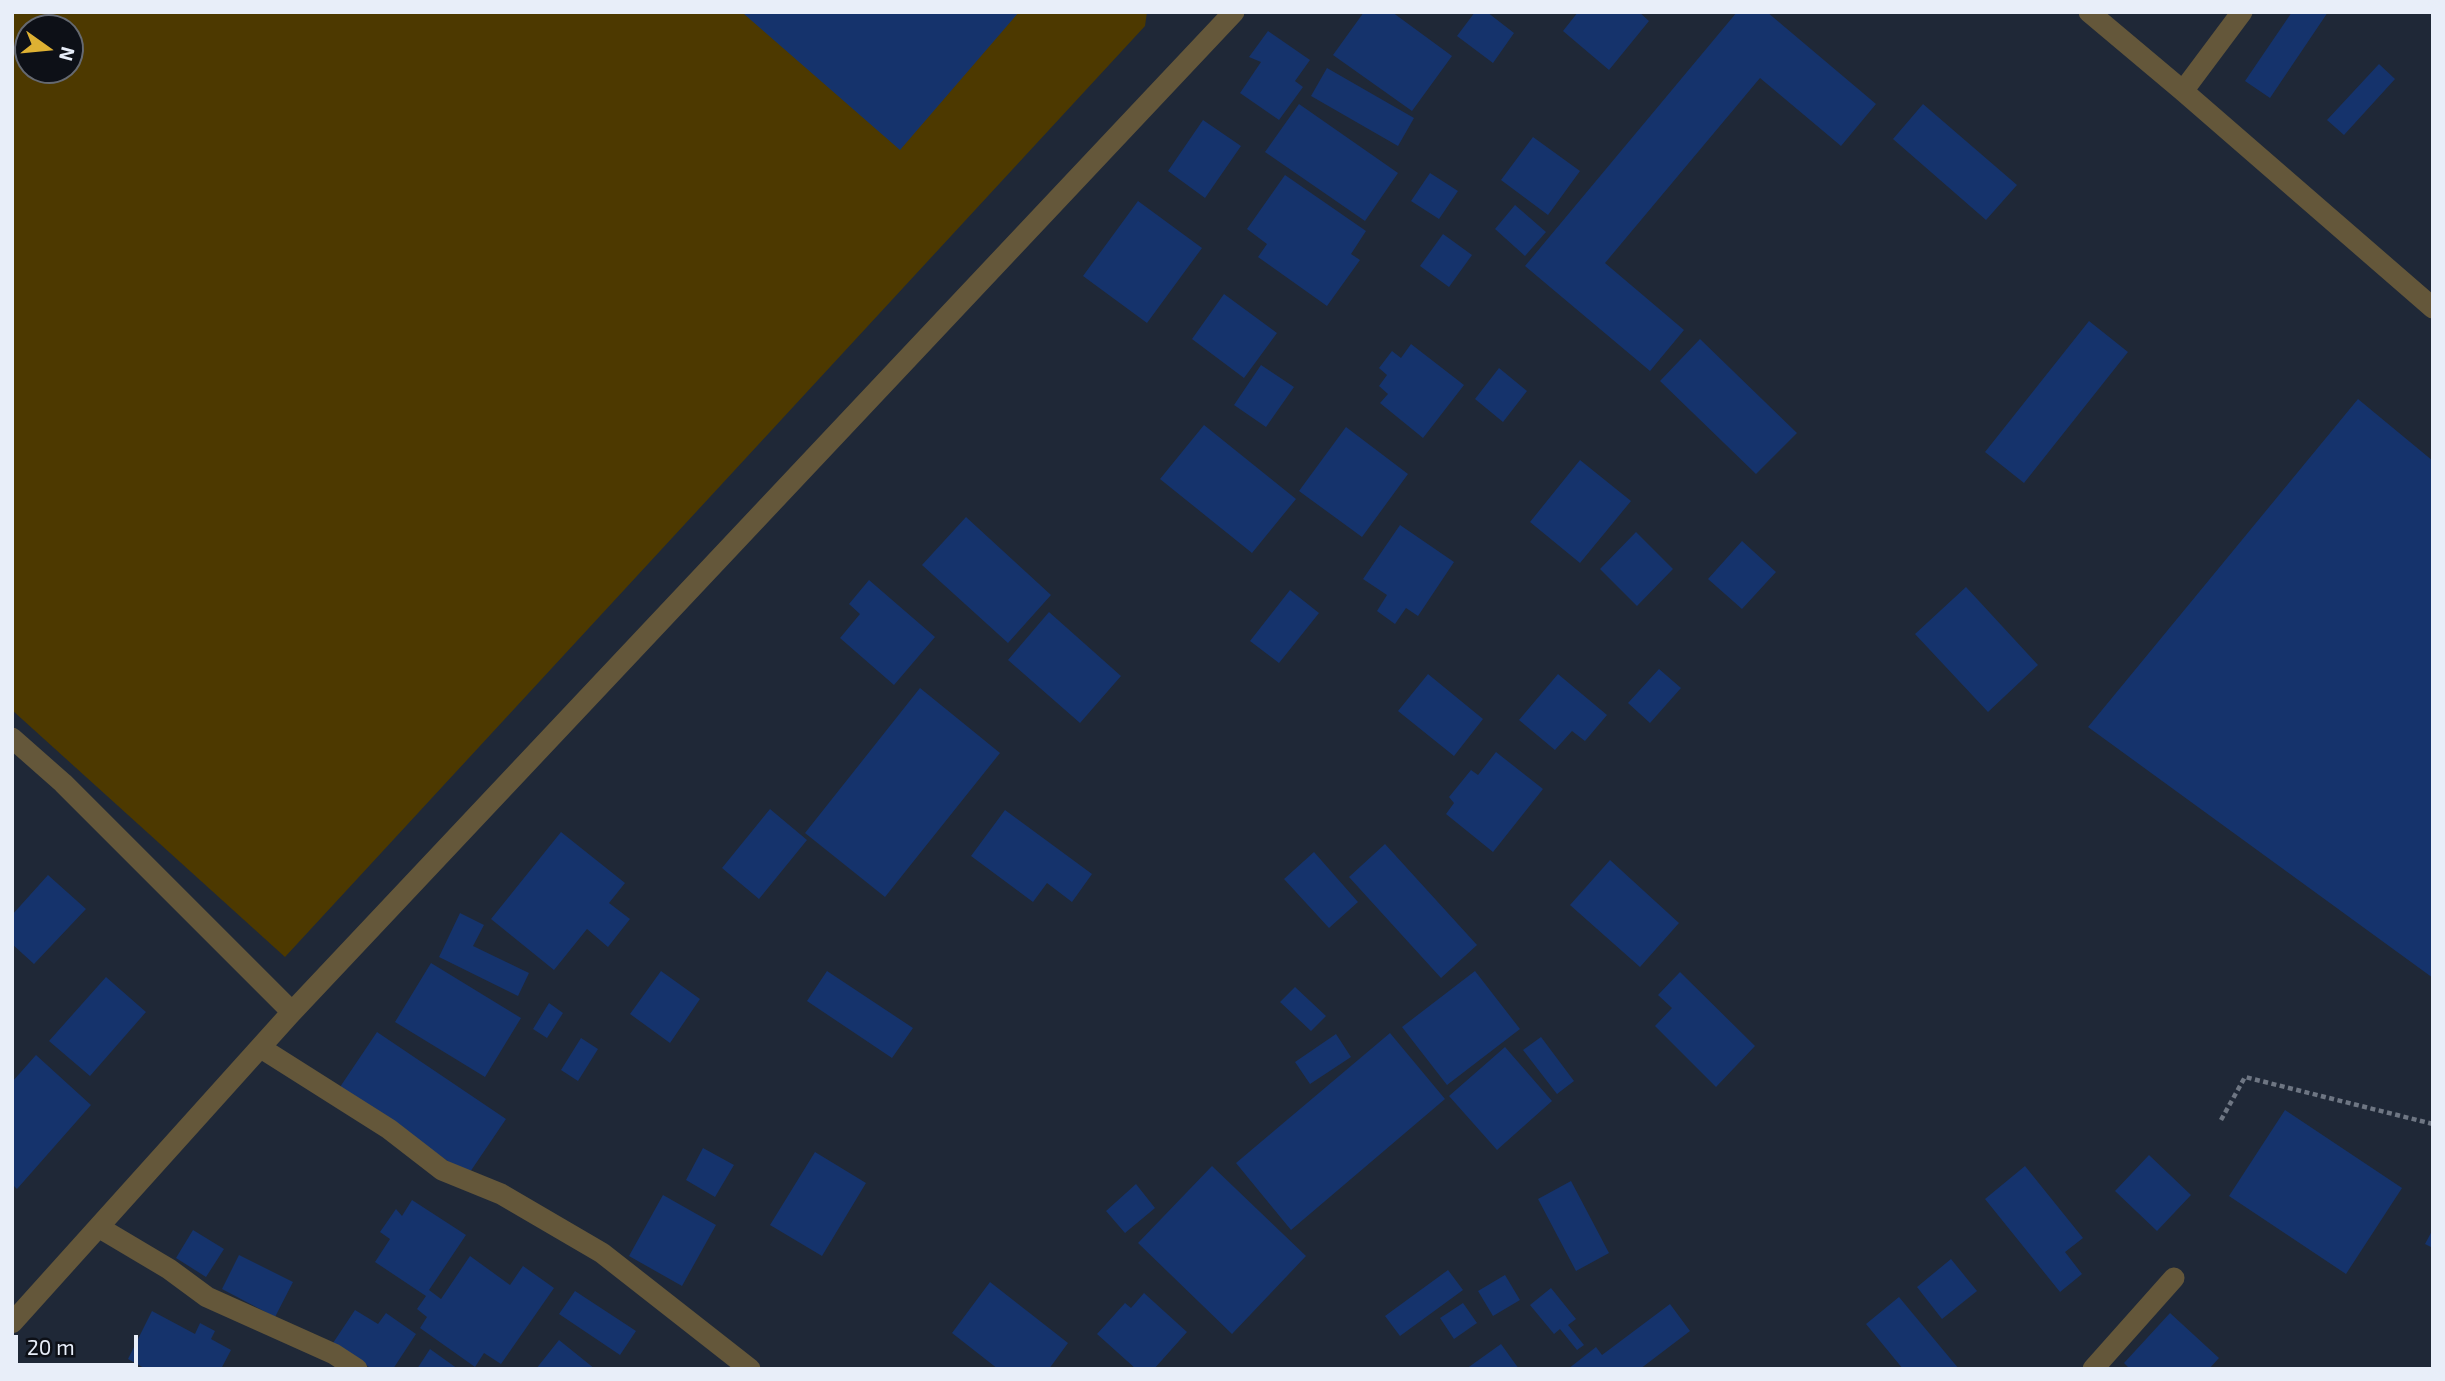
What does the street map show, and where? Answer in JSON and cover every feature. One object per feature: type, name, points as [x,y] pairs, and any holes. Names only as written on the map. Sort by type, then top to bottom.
[{"type":"street","points":[[12,1324],[292,1012],[1234,12]]},
{"type":"street","points":[[2089,12],[2433,308]]},
{"type":"street","points":[[2183,91],[2242,12]]},
{"type":"street","points":[[12,738],[63,783],[292,1012]]},
{"type":"street","points":[[261,1048],[389,1129],[442,1170],[501,1194],[602,1253],[750,1369]]},
{"type":"street","points":[[100,1228],[169,1269],[207,1297],[334,1354],[357,1369]]},
{"type":"street","points":[[2093,1369],[2174,1278]]},
{"type":"path","points":[[2221,1121],[2245,1077],[2433,1124]]},
{"type":"shaded area","points":[[12,12],[1147,12],[1145,26],[285,957],[12,710]]},
{"type":"building","points":[[1019,12],[900,150],[744,14]]},
{"type":"building","points":[[1364,12],[1392,12],[1452,56],[1412,111],[1333,55]]},
{"type":"building","points":[[1475,12],[1487,12],[1514,33],[1493,63],[1457,36]]},
{"type":"building","points":[[1578,12],[1639,12],[1649,21],[1609,70],[1563,31]]},
{"type":"building","points":[[1737,12],[1767,12],[1876,104],[1841,146],[1760,78],[1605,263],[1684,330],[1650,371],[1525,266]]},
{"type":"building","points":[[2292,12],[2328,12],[2270,98],[2245,81]]},
{"type":"building","points":[[1268,31],[1310,60],[1295,81],[1303,87],[1279,120],[1240,93],[1261,62],[1249,57]]},
{"type":"building","points":[[2379,64],[2395,79],[2344,135],[2327,120]]},
{"type":"building","points":[[1327,68],[1414,118],[1398,146],[1311,96]]},
{"type":"building","points":[[1299,104],[1398,173],[1365,221],[1265,152]]},
{"type":"building","points":[[1923,104],[2017,185],[1986,220],[1893,139]]},
{"type":"building","points":[[1203,120],[1241,146],[1205,198],[1168,171]]},
{"type":"building","points":[[1533,137],[1580,171],[1548,215],[1501,180]]},
{"type":"building","points":[[1430,173],[1458,191],[1439,219],[1411,201]]},
{"type":"building","points":[[1285,175],[1366,231],[1351,254],[1360,260],[1327,306],[1258,257],[1267,244],[1247,229]]},
{"type":"building","points":[[1138,201],[1202,248],[1147,323],[1083,276]]},
{"type":"building","points":[[1515,205],[1546,232],[1525,256],[1495,229]]},
{"type":"building","points":[[1443,234],[1472,255],[1449,287],[1420,266]]},
{"type":"building","points":[[1224,294],[1277,333],[1244,378],[1192,339]]},
{"type":"building","points":[[2089,321],[2128,352],[2024,483],[1985,452]]},
{"type":"building","points":[[1700,339],[1797,433],[1756,474],[1660,381]]},
{"type":"building","points":[[1411,344],[1464,385],[1423,438],[1380,403],[1388,394],[1379,386],[1387,375],[1379,368],[1392,351],[1401,358]]},
{"type":"building","points":[[1261,365],[1294,387],[1266,427],[1234,405]]},
{"type":"building","points":[[1499,368],[1527,391],[1503,422],[1475,399]]},
{"type":"building","points":[[2358,399],[2433,461],[2433,978],[2088,727]]},
{"type":"building","points":[[1204,425],[1296,499],[1252,553],[1160,479]]},
{"type":"building","points":[[1346,427],[1408,474],[1362,537],[1299,491]]},
{"type":"building","points":[[1580,460],[1631,501],[1580,563],[1530,522]]},
{"type":"building","points":[[966,517],[1051,595],[1008,643],[922,565]]},
{"type":"building","points":[[1400,525],[1454,562],[1418,616],[1406,608],[1395,624],[1377,611],[1387,595],[1363,579]]},
{"type":"building","points":[[1636,532],[1673,569],[1637,606],[1600,569]]},
{"type":"building","points":[[1742,541],[1776,572],[1742,609],[1708,579]]},
{"type":"building","points":[[869,580],[935,637],[894,685],[840,638],[860,614],[849,604]]},
{"type":"building","points":[[1966,587],[2038,665],[1988,712],[1915,634]]},
{"type":"building","points":[[1290,590],[1319,613],[1279,663],[1250,641]]},
{"type":"building","points":[[1049,612],[1121,676],[1080,723],[1008,660]]},
{"type":"building","points":[[1659,669],[1681,688],[1650,723],[1628,703]]},
{"type":"building","points":[[1428,674],[1483,719],[1454,756],[1398,711]]},
{"type":"building","points":[[1558,674],[1607,715],[1585,741],[1572,731],[1555,750],[1519,720]]},
{"type":"building","points":[[920,688],[1000,753],[885,897],[805,833]]},
{"type":"building","points":[[1496,752],[1543,789],[1493,852],[1446,814],[1454,803],[1449,797],[1471,770],[1478,775]]},
{"type":"building","points":[[770,809],[807,840],[759,899],[722,868]]},
{"type":"building","points":[[1005,810],[1092,874],[1072,902],[1047,883],[1033,902],[971,856]]},
{"type":"building","points":[[561,832],[625,883],[609,903],[630,919],[608,947],[587,929],[554,970],[491,919]]},
{"type":"building","points":[[1385,844],[1477,945],[1441,978],[1349,877]]},
{"type":"building","points":[[1314,852],[1358,902],[1329,928],[1284,879]]},
{"type":"building","points":[[1610,860],[1679,923],[1640,967],[1570,905]]},
{"type":"building","points":[[48,875],[86,909],[34,964],[12,944],[12,915]]},
{"type":"building","points":[[460,913],[484,925],[473,946],[529,973],[518,996],[439,957]]},
{"type":"building","points":[[431,963],[521,1018],[485,1077],[395,1022]]},
{"type":"building","points":[[661,971],[700,999],[670,1043],[630,1014]]},
{"type":"building","points":[[827,971],[913,1028],[892,1058],[807,1001]]},
{"type":"building","points":[[1475,971],[1520,1029],[1447,1085],[1402,1027]]},
{"type":"building","points":[[1680,972],[1755,1046],[1716,1087],[1655,1026],[1672,1008],[1658,995]]},
{"type":"building","points":[[106,977],[146,1012],[90,1076],[49,1041]]},
{"type":"building","points":[[1295,987],[1326,1016],[1311,1031],[1280,1002]]},
{"type":"building","points":[[549,1003],[563,1013],[547,1038],[533,1029]]},
{"type":"building","points":[[377,1032],[506,1119],[468,1175],[340,1087]]},
{"type":"building","points":[[1390,1033],[1445,1099],[1291,1230],[1236,1163]]},
{"type":"building","points":[[1336,1034],[1351,1057],[1310,1084],[1295,1062]]},
{"type":"building","points":[[1541,1037],[1574,1081],[1557,1094],[1523,1050]]},
{"type":"building","points":[[581,1038],[598,1049],[578,1081],[561,1070]]},
{"type":"building","points":[[1505,1047],[1552,1101],[1497,1150],[1449,1096]]},
{"type":"building","points":[[36,1055],[91,1105],[17,1189],[12,1184],[12,1082]]},
{"type":"building","points":[[2285,1110],[2402,1188],[2346,1274],[2229,1196]]},
{"type":"building","points":[[703,1148],[734,1165],[715,1197],[686,1180]]},
{"type":"building","points":[[815,1152],[866,1183],[822,1256],[770,1225]]},
{"type":"building","points":[[2149,1155],[2191,1195],[2157,1231],[2115,1191]]},
{"type":"building","points":[[1212,1166],[1306,1256],[1232,1334],[1138,1243]]},
{"type":"building","points":[[2025,1166],[2083,1238],[2065,1252],[2082,1274],[2060,1292],[1985,1199]]},
{"type":"building","points":[[1571,1181],[1609,1253],[1576,1271],[1538,1199]]},
{"type":"building","points":[[1136,1184],[1155,1208],[1125,1233],[1106,1211]]},
{"type":"building","points":[[663,1195],[716,1225],[682,1286],[629,1256]]},
{"type":"building","points":[[412,1200],[466,1235],[429,1290],[441,1299],[470,1256],[510,1285],[523,1266],[554,1288],[501,1364],[484,1353],[475,1367],[420,1328],[427,1317],[417,1309],[426,1296],[375,1262],[390,1239],[380,1232],[396,1209],[402,1216]]},
{"type":"building","points":[[2433,1229],[2433,1248],[2425,1244]]},
{"type":"building","points":[[193,1230],[224,1249],[206,1277],[176,1258]]},
{"type":"building","points":[[239,1255],[293,1282],[275,1317],[222,1289]]},
{"type":"building","points":[[1951,1259],[1977,1291],[1942,1319],[1917,1287]]},
{"type":"building","points":[[1448,1270],[1463,1290],[1400,1336],[1385,1316]]},
{"type":"building","points":[[1505,1275],[1520,1300],[1493,1316],[1478,1291]]},
{"type":"building","points":[[990,1282],[1068,1343],[1049,1369],[998,1369],[952,1333]]},
{"type":"building","points":[[1551,1288],[1576,1319],[1568,1325],[1584,1345],[1577,1350],[1560,1329],[1554,1334],[1530,1305]]},
{"type":"building","points":[[575,1291],[636,1331],[620,1355],[559,1314]]},
{"type":"building","points":[[1144,1293],[1187,1332],[1154,1369],[1136,1369],[1097,1334],[1125,1303],[1131,1308]]},
{"type":"building","points":[[1899,1297],[1959,1369],[1903,1369],[1866,1324]]},
{"type":"building","points":[[1463,1303],[1477,1323],[1454,1339],[1440,1318]]},
{"type":"building","points":[[1670,1304],[1690,1331],[1640,1369],[1568,1369],[1596,1347],[1602,1355]]},
{"type":"building","points":[[355,1310],[378,1324],[386,1313],[416,1334],[393,1369],[372,1369],[333,1343]]},
{"type":"building","points":[[152,1311],[195,1334],[200,1323],[215,1331],[211,1339],[231,1350],[221,1369],[146,1369],[128,1359]]},
{"type":"building","points":[[2170,1313],[2219,1358],[2209,1369],[2130,1369],[2124,1363]]},
{"type":"building","points":[[559,1340],[595,1369],[536,1369]]},
{"type":"building","points":[[1501,1344],[1519,1369],[1466,1369]]},
{"type":"building","points":[[430,1349],[458,1369],[417,1369]]}]
